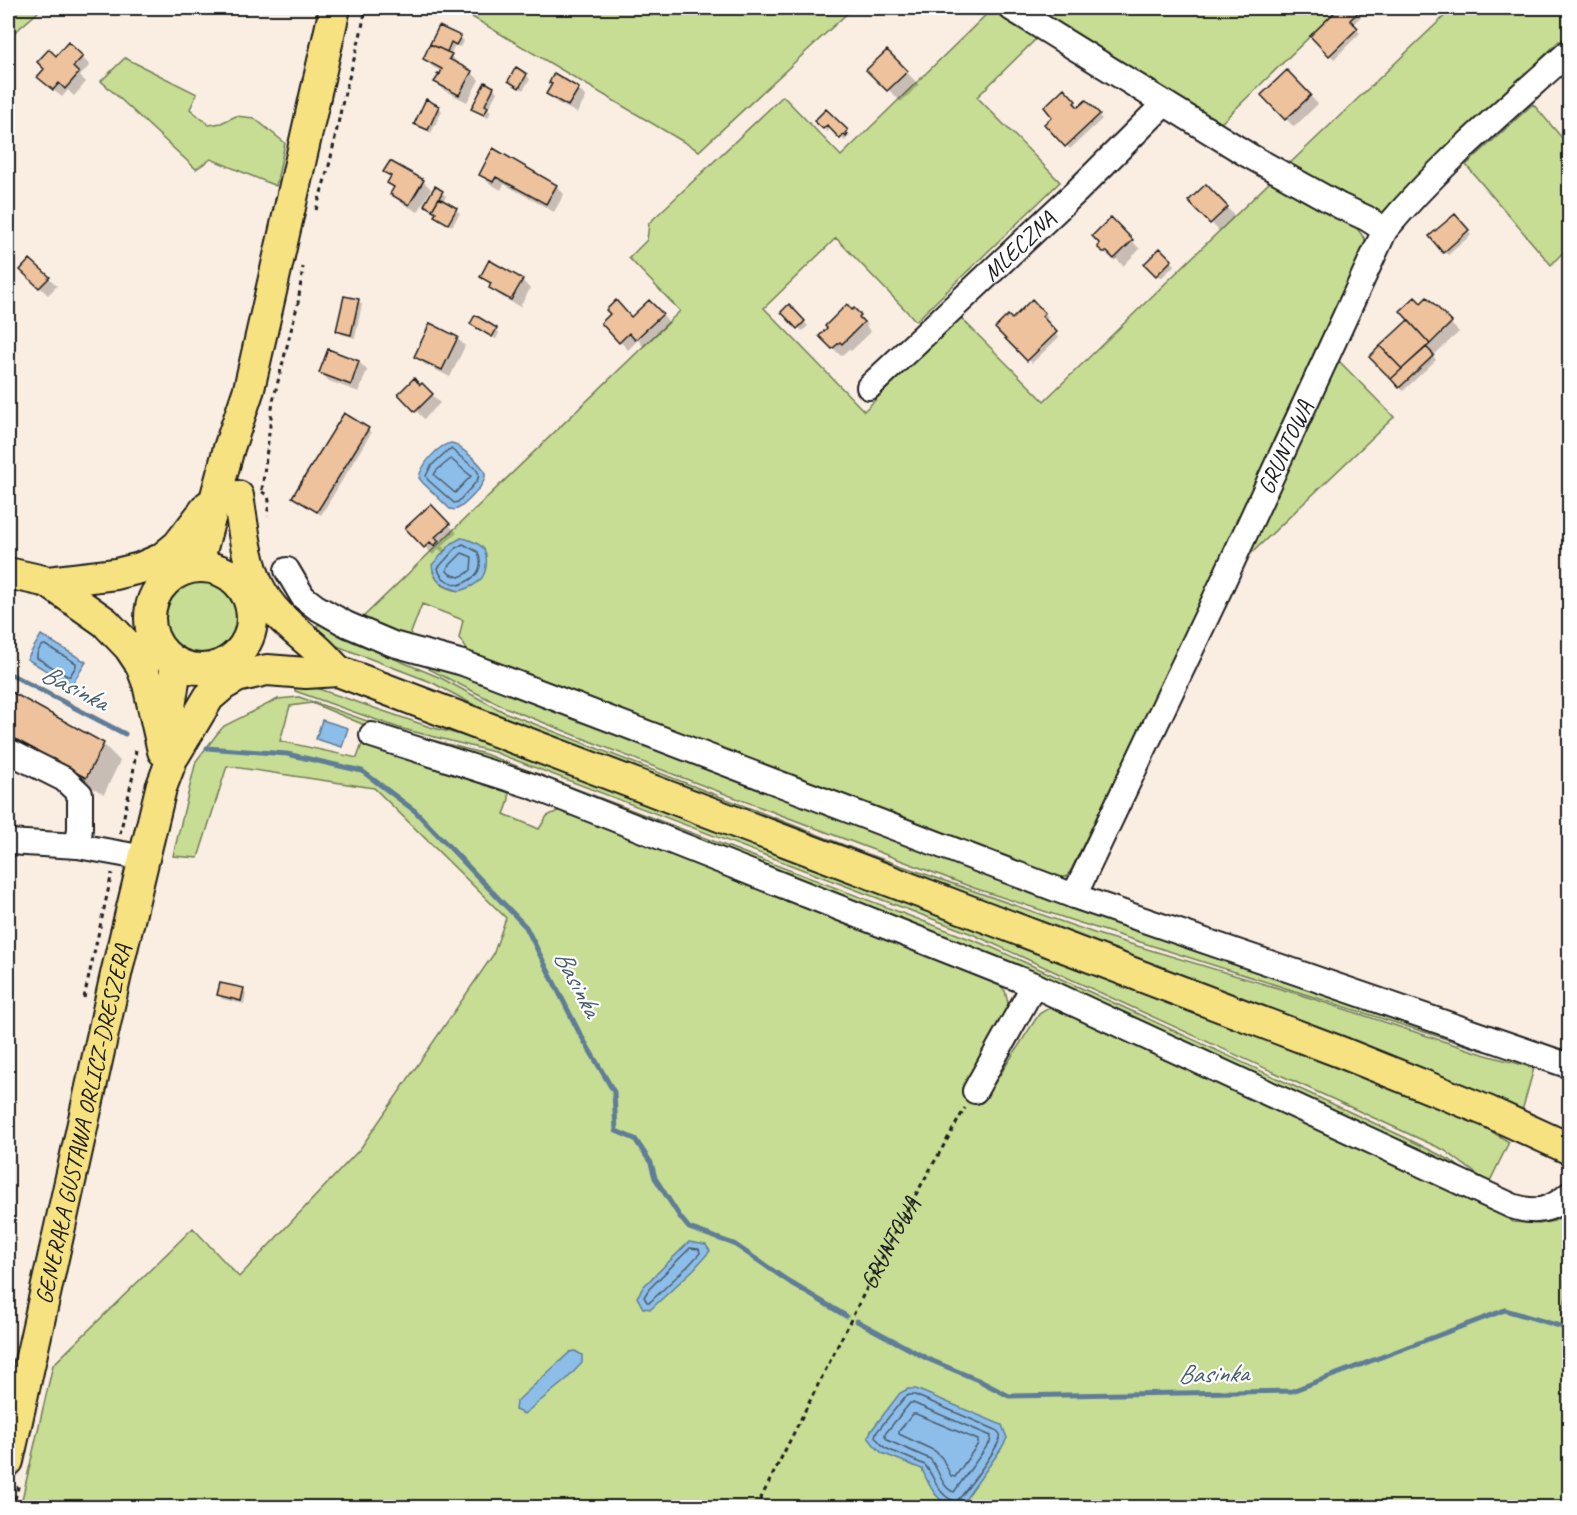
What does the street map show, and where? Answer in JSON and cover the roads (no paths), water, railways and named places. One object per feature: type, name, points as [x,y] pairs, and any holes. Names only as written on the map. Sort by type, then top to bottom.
[{"type":"main road","points":[[227,574],[225,562],[247,452],[249,389],[335,8]]},
{"type":"main road","points":[[194,567],[239,493]]},
{"type":"main road","points":[[61,586],[140,568],[161,559],[239,493]]},
{"type":"main road","points":[[239,493],[251,566],[259,587],[271,606],[294,630],[321,665]]},
{"type":"main road","points":[[222,664],[241,650],[248,639],[252,614],[248,599],[239,585],[227,574],[211,568],[194,567],[182,571],[162,586],[154,597],[150,611],[150,625],[154,639],[162,653],[175,663],[193,669],[222,664],[247,652],[321,665],[1343,1053],[1520,1126],[1569,1149]]},
{"type":"main road","points":[[8,573],[61,586],[148,591],[162,586]]},
{"type":"main road","points":[[61,586],[141,626],[154,639]]},
{"type":"main road","points":[[61,586],[105,622],[129,647],[141,665],[148,684],[158,748]]},
{"type":"main road","points":[[252,614],[259,623],[321,665]]},
{"type":"main road","name":"GENERAŁA GUSTAWA ORLICZ-DRESZERA","points":[[8,1461],[117,970],[130,855],[161,788],[158,748],[175,674],[175,663]]},
{"type":"main road","name":"GENERAŁA GUSTAWA ORLICZ-DRESZERA","points":[[158,748],[190,708],[205,676],[222,664]]},
{"type":"main road","points":[[158,748],[209,697],[237,677],[267,670],[321,665]]},
{"type":"street","points":[[1011,8],[1248,155],[1385,230]]},
{"type":"street","name":"GRUNTOWA","points":[[1074,896],[1215,599],[1385,230],[1459,151],[1569,51]]},
{"type":"street","name":"MLECZNA","points":[[869,387],[1077,191],[1164,104]]},
{"type":"street","points":[[287,570],[303,597],[316,608],[393,644],[463,663],[1074,896],[1569,1066]]},
{"type":"street","points":[[372,735],[532,786],[1034,985],[1512,1206],[1534,1211],[1546,1209],[1559,1203],[1569,1194]]},
{"type":"street","points":[[8,751],[64,779],[80,794],[78,846]]},
{"type":"street","points":[[8,842],[78,846],[130,855]]},
{"type":"street","points":[[975,1091],[1034,985]]},
{"type":"water","points":[[451,443],[473,458],[485,474],[476,492],[455,510],[450,509],[419,478],[431,456],[441,447]]},
{"type":"water","points":[[461,538],[481,546],[486,554],[486,562],[481,579],[460,591],[441,583],[435,576],[432,565],[452,543]]},
{"type":"water","points":[[41,635],[86,662],[71,686],[27,659]]},
{"type":"water","points":[[322,720],[348,728],[342,747],[316,739]]},
{"type":"water","points":[[689,1242],[706,1245],[710,1251],[651,1309],[643,1308],[637,1297],[644,1286]]},
{"type":"water","points":[[575,1351],[582,1355],[582,1363],[566,1380],[524,1414],[515,1410],[516,1402],[570,1352]]},
{"type":"water","points":[[908,1389],[916,1389],[1002,1425],[1007,1438],[960,1507],[946,1504],[936,1495],[922,1469],[882,1453],[868,1437],[900,1393]]},
{"type":"waterway","name":"Basinka","points":[[8,673],[125,734]]},
{"type":"waterway","name":"Basinka","points":[[207,748],[287,754],[362,771],[415,811],[526,927],[579,1032],[614,1092],[616,1131],[635,1139],[651,1163],[655,1178],[689,1228],[734,1244],[791,1283],[846,1316]]},
{"type":"waterway","name":"Basinka","points":[[857,1321],[928,1359],[1009,1396],[1292,1391],[1505,1310],[1570,1329]]}]
